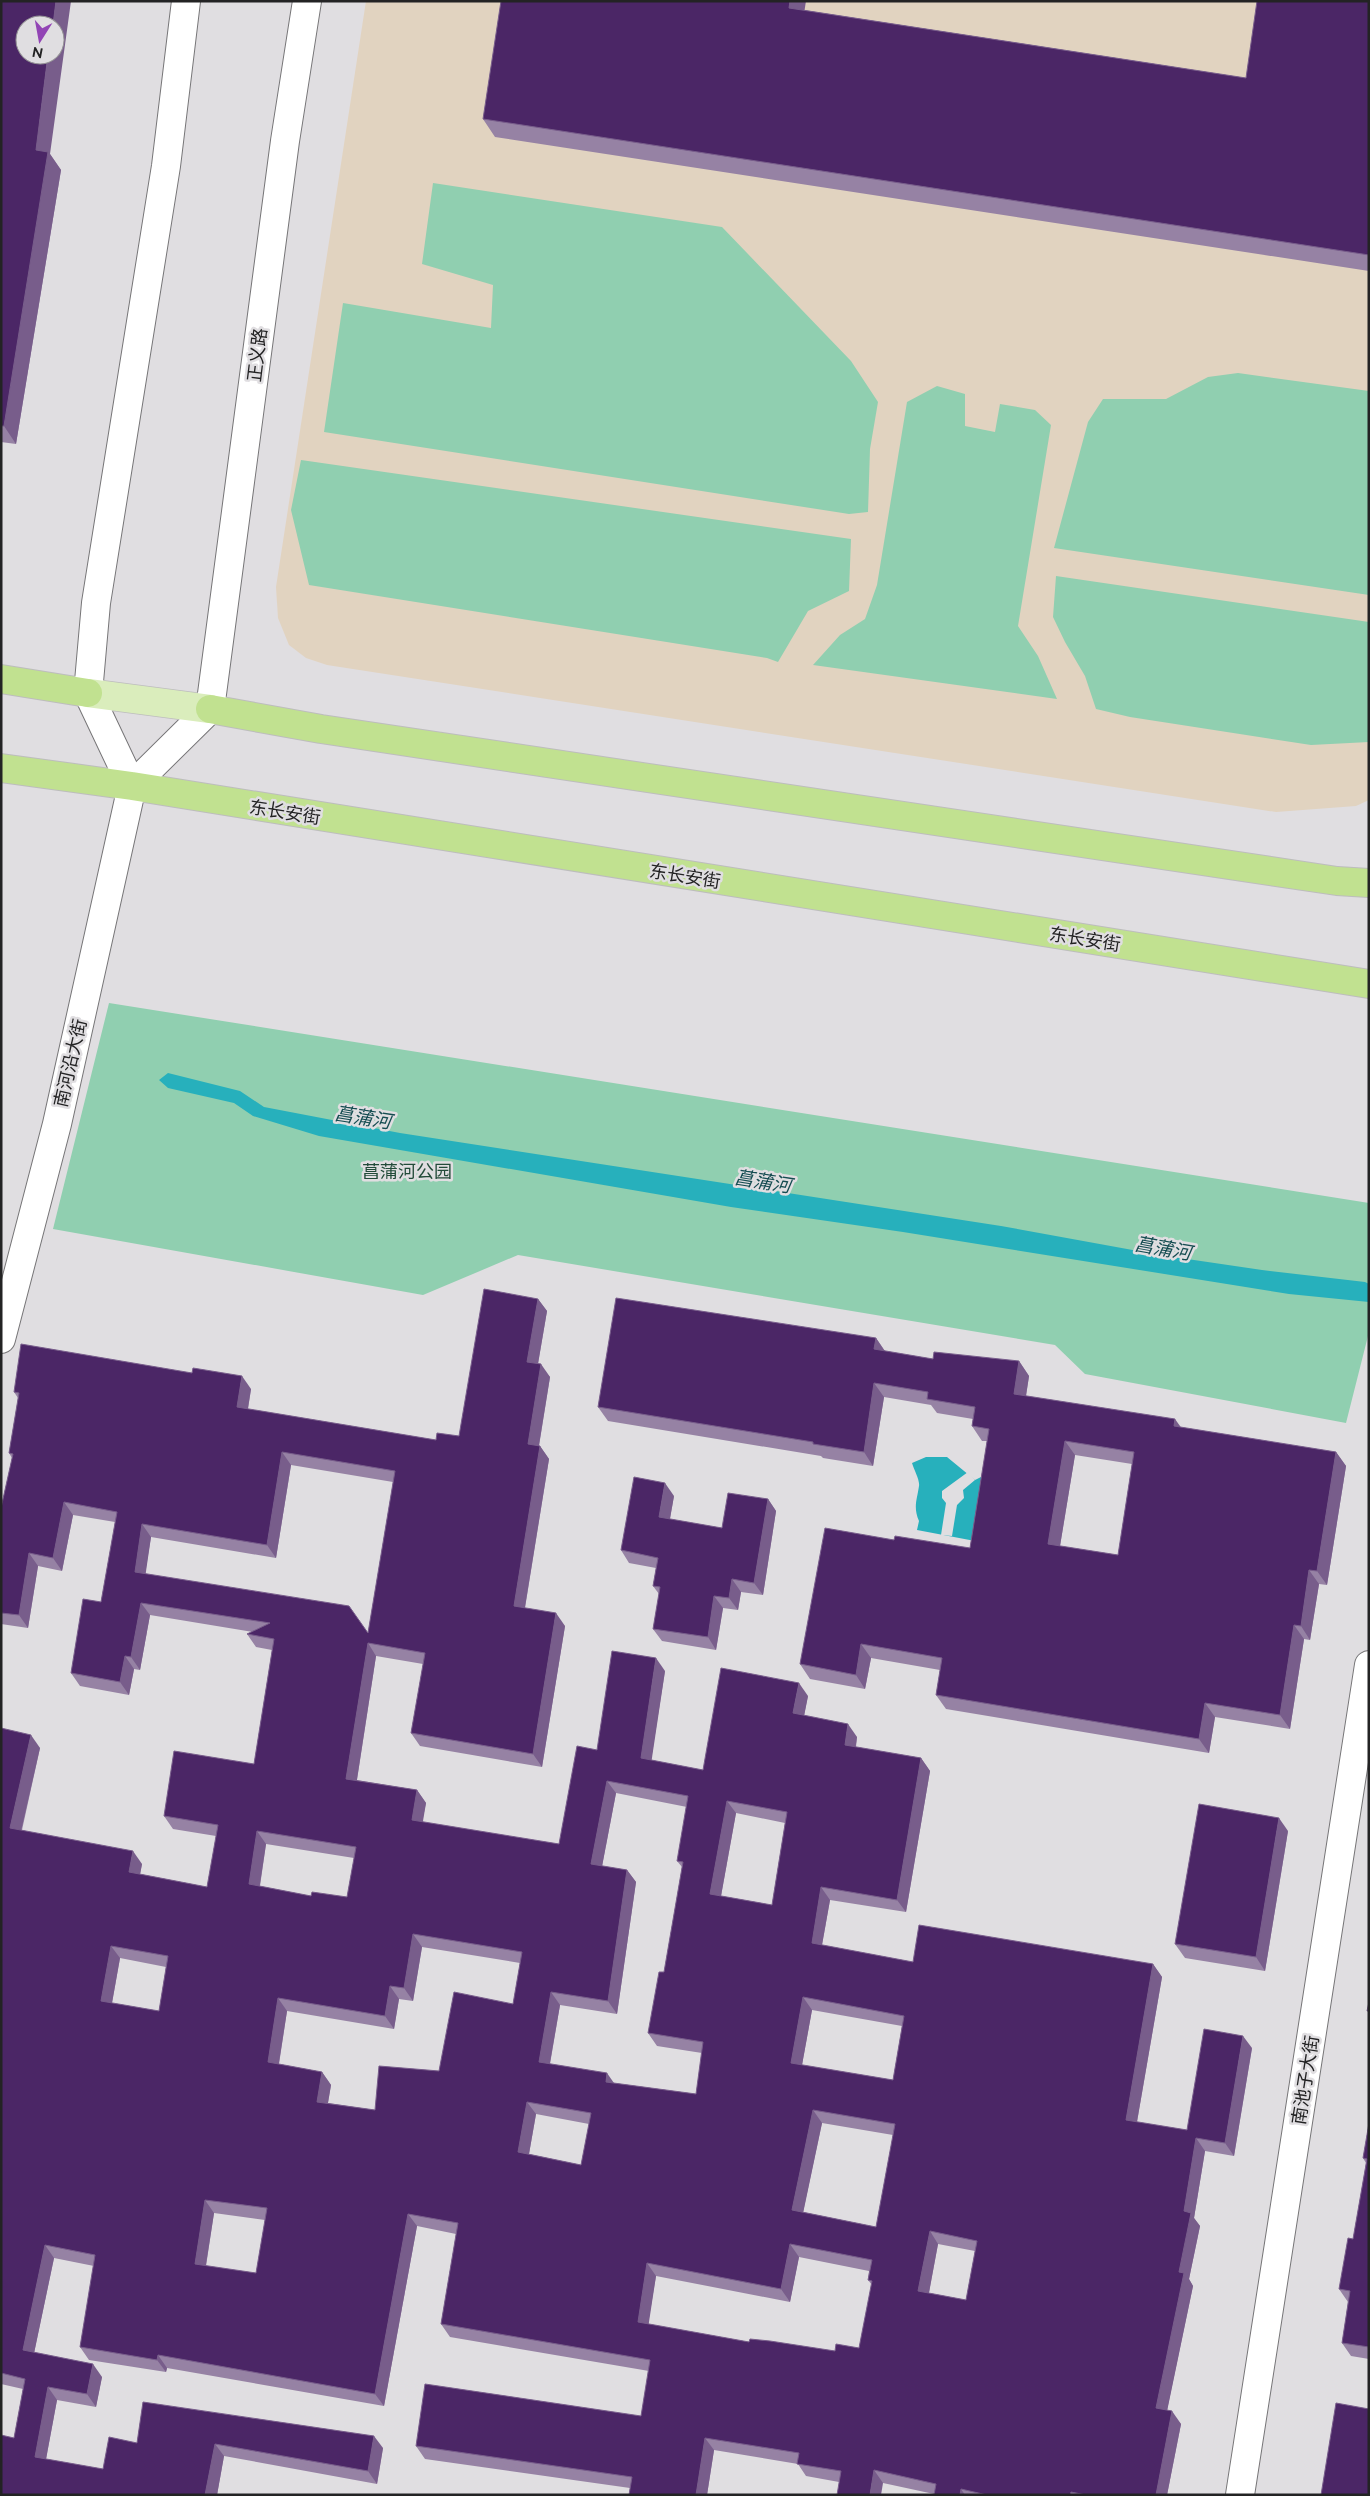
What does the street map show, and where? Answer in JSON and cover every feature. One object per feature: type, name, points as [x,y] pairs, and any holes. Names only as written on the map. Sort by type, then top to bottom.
[{"type":"highway","points":[[1,679],[88,693]]},
{"type":"highway","points":[[210,710],[321,729],[1318,878],[1369,882]]},
{"type":"highway","name":"东长安街","points":[[1,768],[132,786],[1369,984]]},
{"type":"main road","points":[[88,693],[210,710]]},
{"type":"street","points":[[186,1],[166,166],[96,603],[88,693],[132,786],[210,710]]},
{"type":"street","name":"正义路","points":[[210,710],[285,141],[307,1]]},
{"type":"street","name":"南河沿大街","points":[[1,1339],[57,1124],[132,786]]},
{"type":"street","name":"南池子大街","points":[[1240,2495],[1369,1665]]},
{"type":"shaded area","points":[[366,1],[1369,1],[1369,800],[1356,806],[1276,812],[327,665],[306,658],[289,645],[278,618],[276,587]]},
{"type":"green space","points":[[433,183],[722,227],[851,361],[878,402],[870,449],[868,512],[849,514],[324,432],[343,303],[491,328],[493,285],[422,264]]},
{"type":"green space","points":[[1238,373],[1369,391],[1369,595],[1054,548],[1088,422],[1103,399],[1166,399],[1208,377]]},
{"type":"green space","points":[[937,386],[965,394],[965,426],[995,432],[1000,404],[1035,410],[1051,425],[1018,626],[1038,656],[1057,699],[813,665],[840,635],[865,619],[877,585],[907,402]]},
{"type":"green space","points":[[301,460],[851,539],[849,591],[808,611],[778,662],[767,658],[309,585],[291,510]]},
{"type":"green space","points":[[1056,576],[1369,622],[1369,742],[1311,745],[1130,717],[1096,709],[1085,676],[1053,617]]},
{"type":"green space","name":"菖蒲河公园","points":[[109,1003],[1369,1203],[1369,1332],[1346,1423],[1085,1374],[1055,1345],[518,1255],[423,1295],[53,1229]]},
{"type":"water","points":[[168,1073],[240,1091],[264,1107],[400,1133],[1001,1226],[1160,1255],[1262,1270],[1365,1282],[1369,1284],[1369,1302],[1289,1294],[903,1232],[731,1207],[319,1136],[253,1116],[234,1103],[168,1088],[159,1080]]},
{"type":"water","points":[[926,1457],[947,1457],[975,1480],[987,1474],[975,1541],[917,1530],[919,1521],[916,1503],[919,1484],[912,1463]]},
{"type":"pier","points":[[968,1472],[975,1480],[963,1490],[964,1498],[957,1505],[952,1536],[941,1535],[946,1503],[942,1498],[942,1491]]},
{"type":"building","points":[[1,1],[56,1],[54,15],[15,15],[15,65],[47,65],[36,150],[48,152],[4,426],[1,426]]},
{"type":"building","points":[[501,1],[790,1],[789,8],[1246,78],[1257,1],[1369,1],[1369,255],[483,119]]},
{"type":"building","points":[[484,1289],[538,1299],[527,1362],[541,1364],[528,1444],[540,1446],[514,1606],[556,1613],[533,1754],[411,1733],[425,1653],[368,1643],[346,1779],[417,1790],[412,1820],[559,1844],[577,1746],[597,1750],[612,1651],[656,1658],[641,1758],[703,1770],[721,1668],[799,1683],[793,1713],[848,1724],[845,1745],[921,1758],[897,1900],[821,1887],[812,1943],[913,1962],[919,1925],[1153,1964],[1126,2120],[1187,2130],[1204,2029],[1243,2036],[1225,2143],[1196,2138],[1184,2211],[1191,2213],[1179,2272],[1184,2273],[1156,2408],[1172,2411],[1156,2495],[1086,2495],[1071,2492],[1070,2495],[987,2495],[961,2489],[960,2495],[934,2495],[936,2484],[874,2470],[870,2495],[837,2495],[841,2471],[797,2464],[799,2453],[705,2438],[696,2495],[629,2495],[632,2477],[416,2446],[425,2384],[641,2416],[650,2360],[441,2324],[458,2223],[408,2214],[375,2394],[158,2355],[157,2360],[80,2347],[95,2255],[45,2245],[23,2350],[93,2364],[87,2394],[48,2387],[35,2457],[103,2469],[109,2437],[137,2443],[143,2402],[374,2436],[368,2471],[215,2444],[205,2495],[1,2495],[1,2435],[14,2438],[25,2379],[1,2373],[1,1728],[31,1735],[10,1828],[133,1851],[129,1872],[207,1887],[218,1825],[164,1816],[174,1751],[254,1764],[274,1639],[247,1634],[270,1623],[141,1603],[131,1657],[125,1656],[120,1682],[71,1673],[83,1599],[101,1602],[117,1512],[64,1502],[53,1558],[29,1553],[19,1615],[1,1613],[1,1508],[13,1454],[9,1453],[19,1393],[14,1392],[21,1344],[192,1373],[193,1368],[242,1376],[237,1407],[436,1440],[437,1433],[459,1436]],"holes":[[[282,1452],[395,1471],[368,1633],[349,1606],[135,1572],[142,1524],[267,1545]],[[607,1781],[688,1796],[677,1861],[683,1862],[664,1972],[659,1972],[648,2033],[703,2042],[696,2094],[606,2082],[607,2073],[539,2062],[551,1992],[608,2001],[627,1870],[591,1864]],[[727,1801],[787,1812],[772,1905],[710,1894]],[[257,1831],[356,1847],[347,1897],[312,1892],[311,1896],[249,1884]],[[413,1934],[522,1952],[513,2004],[454,1992],[439,2071],[379,2066],[375,2110],[317,2102],[322,2072],[268,2062],[278,1998],[385,2016],[390,1986],[404,1988]],[[111,1946],[168,1956],[159,2011],[101,2001]],[[803,1997],[904,2016],[893,2080],[791,2063]],[[527,2102],[591,2113],[581,2165],[518,2152]],[[813,2110],[895,2124],[876,2227],[792,2210]],[[205,2200],[267,2208],[256,2273],[195,2264]],[[930,2231],[977,2241],[966,2300],[918,2291]],[[790,2244],[872,2260],[868,2280],[872,2281],[859,2348],[836,2344],[835,2351],[770,2341],[750,2339],[749,2342],[638,2322],[647,2263],[781,2289]]]},
{"type":"building","points":[[616,1298],[876,1338],[874,1349],[933,1359],[934,1352],[1019,1361],[1014,1394],[1175,1419],[1174,1426],[1336,1452],[1317,1571],[1309,1570],[1301,1626],[1294,1625],[1280,1715],[1205,1703],[1199,1739],[936,1695],[942,1658],[861,1644],[856,1675],[800,1664],[825,1528],[894,1540],[895,1536],[970,1548],[989,1429],[972,1426],[975,1407],[927,1399],[928,1392],[874,1383],[864,1452],[598,1407]],"holes":[[[1065,1441],[1134,1452],[1118,1555],[1048,1544]]]},
{"type":"building","points":[[634,1477],[665,1483],[659,1517],[722,1528],[728,1493],[768,1499],[754,1583],[732,1579],[729,1598],[714,1596],[708,1637],[653,1629],[660,1587],[653,1586],[658,1558],[621,1550]]},
{"type":"building","points":[[1199,1804],[1279,1818],[1256,1957],[1175,1944]]},
{"type":"building","points":[[1369,2123],[1369,2347],[1342,2343],[1350,2291],[1339,2289],[1348,2238],[1353,2239],[1367,2159],[1363,2158]]},
{"type":"building","points":[[1336,2403],[1369,2409],[1369,2495],[1321,2495]]},
{"type":"water label","name":"菖蒲河","points":[[363,1117]]},
{"type":"water label","name":"菖蒲河","points":[[763,1181]]},
{"type":"water label","name":"菖蒲河","points":[[1163,1248]]}]
